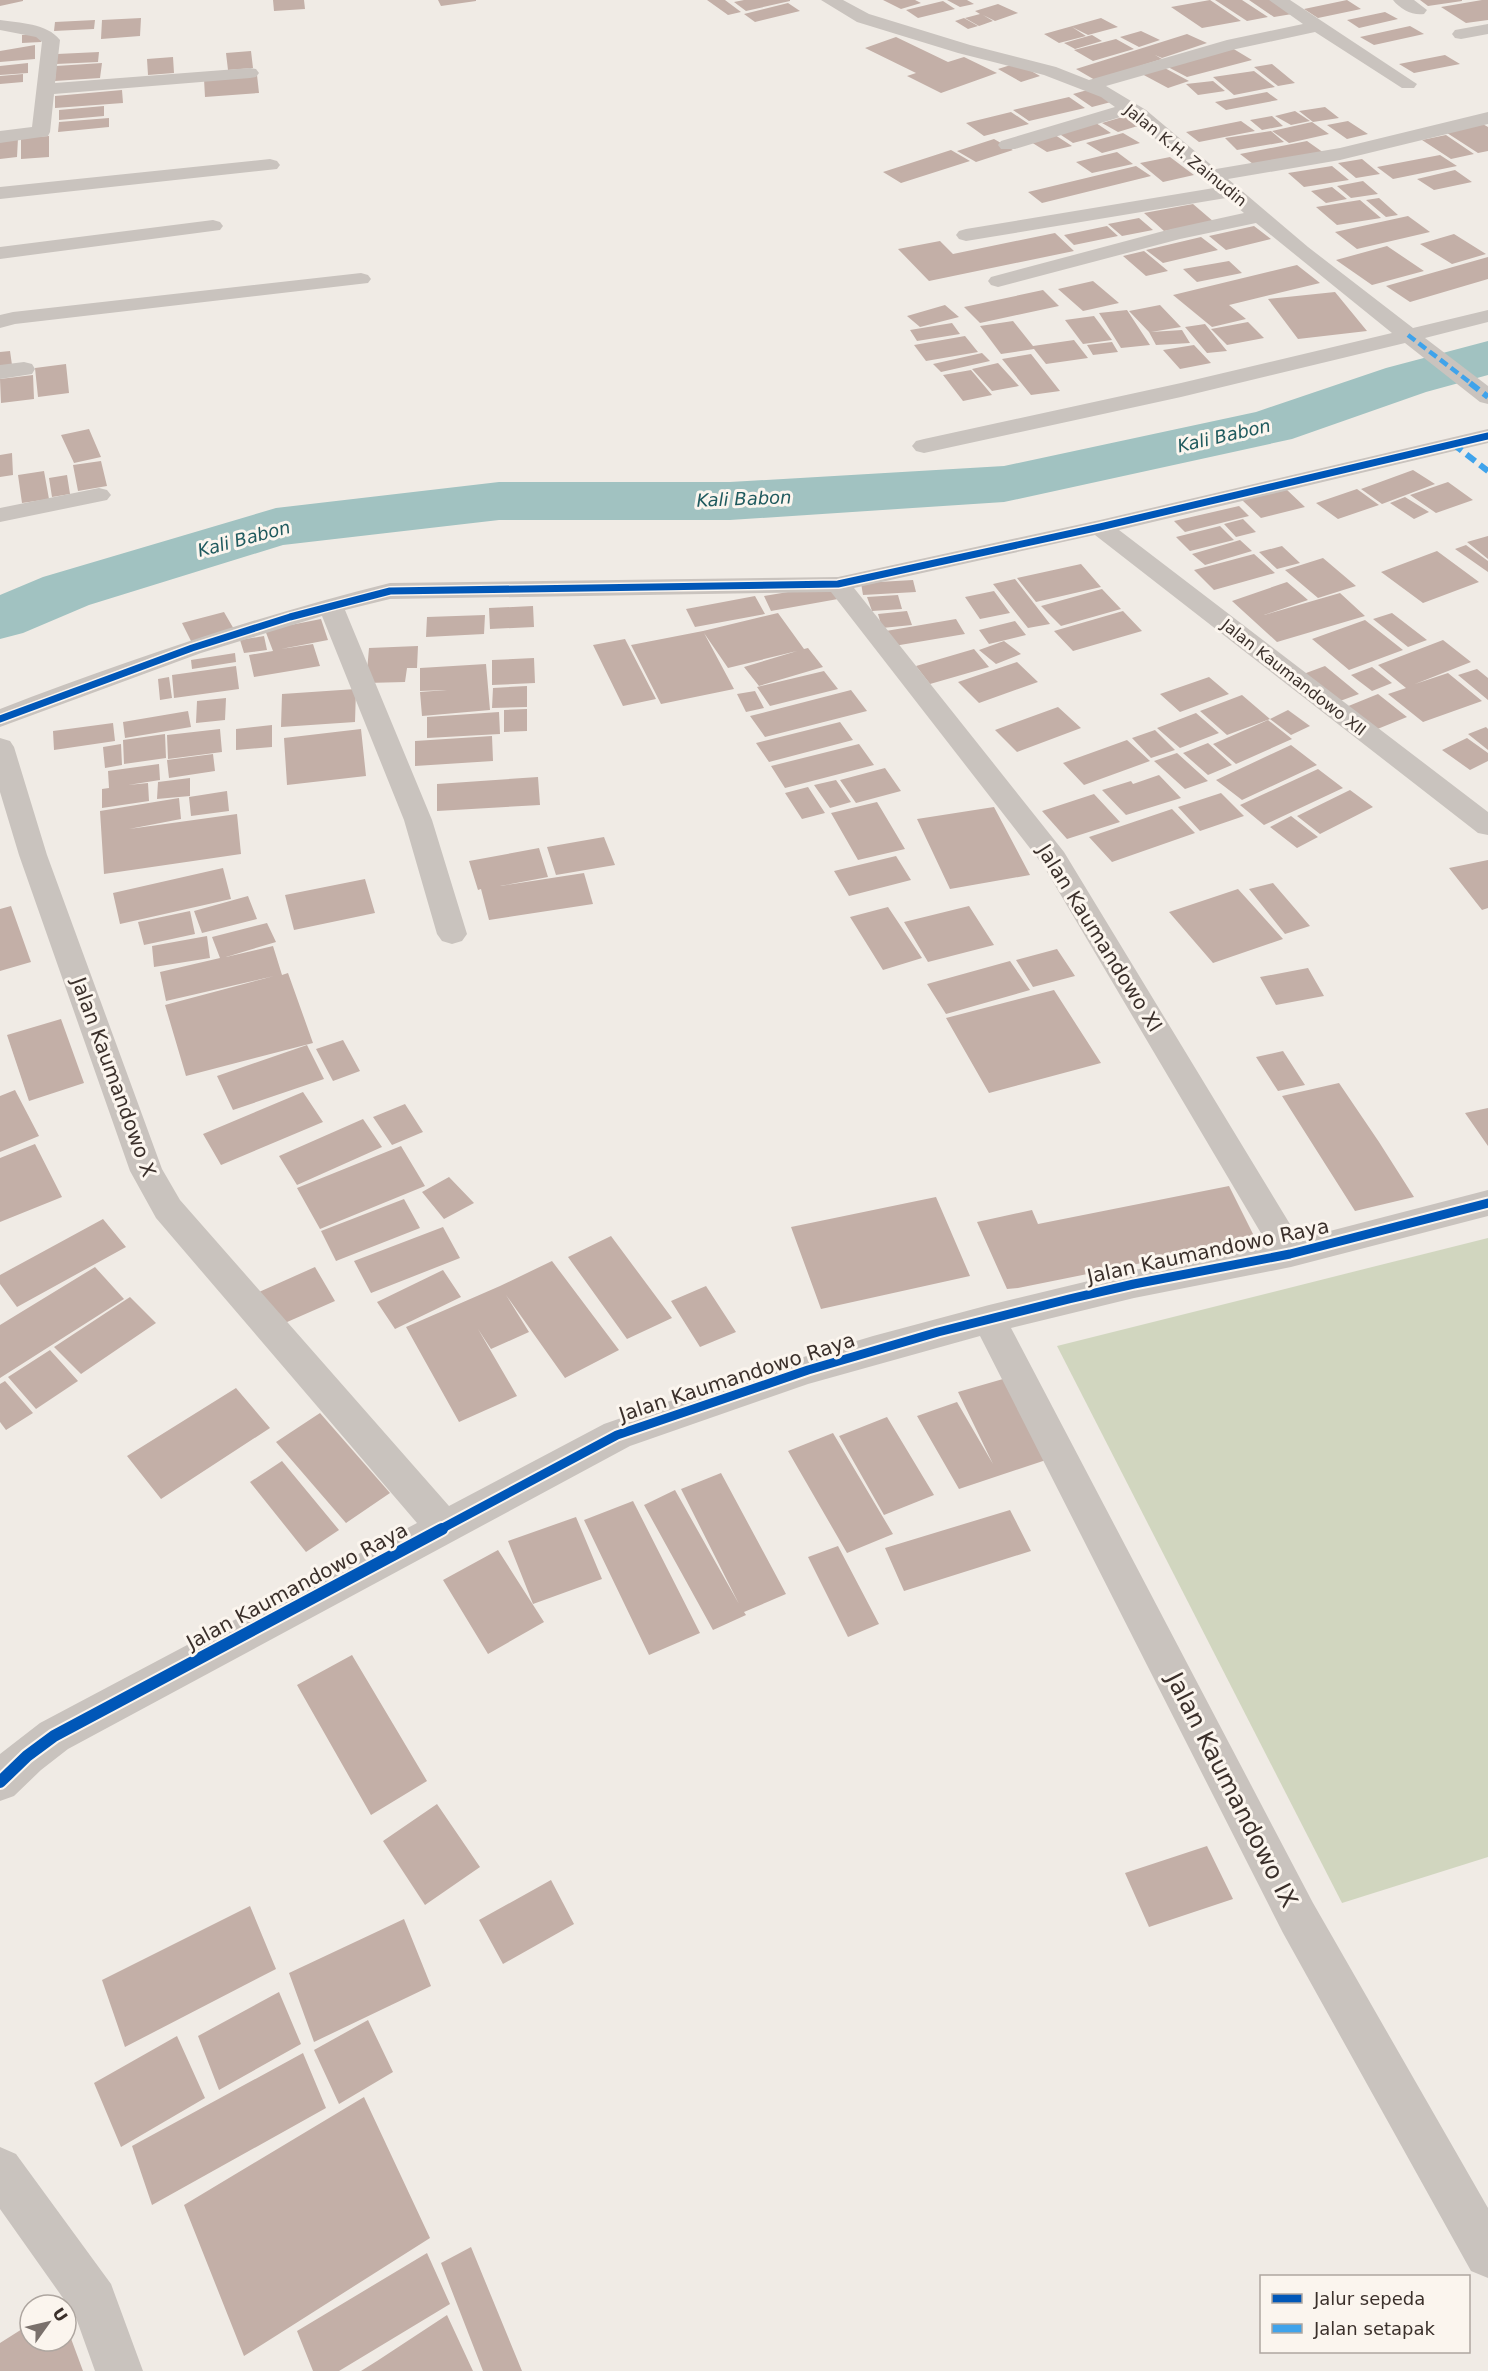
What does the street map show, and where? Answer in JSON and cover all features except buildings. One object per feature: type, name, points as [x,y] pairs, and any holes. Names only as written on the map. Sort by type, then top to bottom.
[{"type":"street","name":"Jalan K.H. Zainudin","points":[[830,0],[863,18],[1050,71],[1090,85],[1130,108],[1260,216],[1488,397]]},
{"type":"street","points":[[1278,0],[1408,84]]},
{"type":"street","points":[[1402,0],[1418,10]]},
{"type":"street","points":[[0,25],[42,33],[51,39],[42,132],[0,137]]},
{"type":"street","points":[[1090,85],[1233,44],[1317,26]]},
{"type":"street","points":[[1461,34],[1488,29]]},
{"type":"street","points":[[47,89],[250,73]]},
{"type":"street","points":[[1008,145],[1130,108]]},
{"type":"street","points":[[1212,176],[1340,154],[1488,118]]},
{"type":"street","points":[[0,193],[270,165]]},
{"type":"street","points":[[966,235],[1230,191]]},
{"type":"street","points":[[998,281],[1178,233],[1260,216]]},
{"type":"street","points":[[0,253],[213,226]]},
{"type":"street","points":[[0,322],[13,318],[361,279]]},
{"type":"street","points":[[924,446],[1169,392],[1488,316]]},
{"type":"street","points":[[0,372],[24,369]]},
{"type":"street","points":[[0,718],[140,664],[330,605],[401,591],[837,584],[1100,527],[1488,436]]},
{"type":"street","points":[[0,515],[99,495]]},
{"type":"street","name":"Jalan Kaumandowo XII","points":[[1100,527],[1488,826]]},
{"type":"street","name":"Jalan Kaumandowo XI","points":[[837,584],[1054,859],[1291,1254]]},
{"type":"street","points":[[330,605],[418,820],[452,934]]},
{"type":"street","name":"Jalan Kaumandowo X","points":[[0,747],[33,855],[146,1171],[168,1209],[444,1528]]},
{"type":"street","name":"Jalan Kaumandowo Raya","points":[[0,1782],[27,1756],[54,1736],[626,1431],[810,1370],[989,1319],[1136,1284],[1291,1254],[1488,1203]]},
{"type":"street","name":"Jalan Kaumandowo IX","points":[[989,1319],[1298,1918],[1488,2254]]},
{"type":"street","points":[[0,2170],[94,2301],[119,2371]]},
{"type":"green space","points":[[1488,1238],[1488,1857],[1342,1903],[1057,1346]]},
{"type":"waterway","name":"Kali Babon","points":[[0,619],[66,591],[276,527],[499,501],[730,501],[1004,484],[1271,426],[1406,380],[1488,358]]},
{"type":"marked path","points":[[1408,335],[1488,397]]},
{"type":"marked path","points":[[1453,444],[1488,471]]},
{"type":"cycle path","points":[[0,719],[192,648],[290,617],[390,591],[838,584],[1100,527],[1488,436]]},
{"type":"cycle path","points":[[0,1782],[27,1756],[54,1736],[617,1435],[744,1390],[938,1332],[1134,1284],[1315,1248],[1488,1203]]}]
